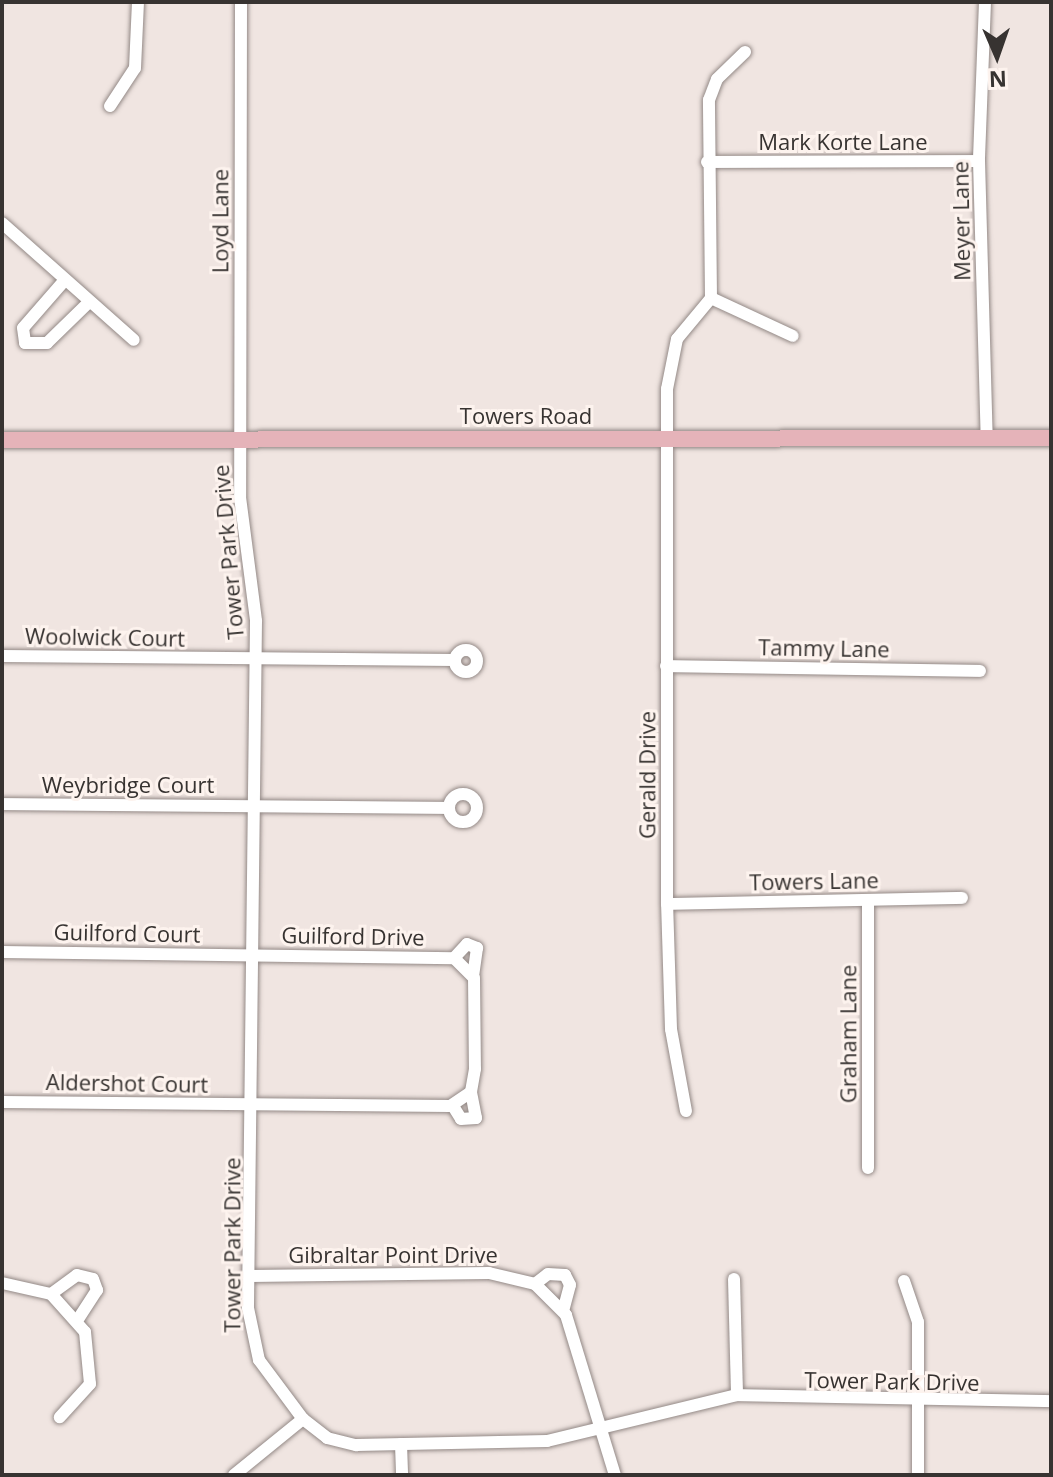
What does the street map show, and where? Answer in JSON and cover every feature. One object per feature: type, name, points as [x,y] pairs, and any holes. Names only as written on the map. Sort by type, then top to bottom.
[{"type":"main road","name":"Towers Road","points":[[2,440],[1051,438]]},
{"type":"street","points":[[110,106],[135,68],[138,2]]},
{"type":"street","name":"Loyd Lane","points":[[239,439],[241,2]]},
{"type":"street","name":"Meyer Lane","points":[[985,2],[979,161],[987,439]]},
{"type":"street","points":[[745,52],[717,79],[709,100],[707,162],[711,298],[793,336]]},
{"type":"street","name":"Mark Korte Lane","points":[[707,162],[979,161]]},
{"type":"street","points":[[2,223],[88,303],[134,340]]},
{"type":"street","points":[[64,281],[23,328],[25,343],[47,343],[88,303]]},
{"type":"street","name":"Gerald Drive","points":[[686,1111],[671,1029],[667,904],[667,437],[677,339],[711,298]]},
{"type":"street","name":"Tower Park Drive","points":[[239,439],[256,659],[251,955],[251,1339],[303,1419],[342,1443],[547,1441],[737,1395],[918,1401],[1051,1401]]},
{"type":"street","name":"Woolwick Court","points":[[2,656],[455,660]]},
{"type":"street","name":"Tammy Lane","points":[[666,666],[980,671]]},
{"type":"street","name":"Weybridge Court","points":[[2,804],[449,808]]},
{"type":"street","name":"Towers Lane","points":[[667,904],[962,898]]},
{"type":"street","name":"Graham Lane","points":[[868,900],[868,1168]]},
{"type":"street","name":"Guilford Drive","points":[[251,1105],[453,1106],[461,1119],[476,1118],[471,1092],[473,976],[477,948],[467,944],[454,958]]},
{"type":"street","name":"Guilford Court","points":[[2,952],[251,955]]},
{"type":"street","name":"Guilford Drive","points":[[251,955],[454,958],[473,976]]},
{"type":"street","points":[[453,1106],[471,1092]]},
{"type":"street","name":"Aldershot Court","points":[[2,1102],[251,1105]]},
{"type":"street","name":"Gibraltar Point Drive","points":[[250,1276],[489,1273],[535,1284],[563,1311]]},
{"type":"street","name":"Gibraltar Point Drive","points":[[535,1284],[554,1273],[568,1278],[563,1311],[615,1475]]},
{"type":"street","points":[[51,1294],[77,1275],[93,1279],[97,1290],[79,1318]]},
{"type":"street","points":[[734,1279],[737,1395]]},
{"type":"street","points":[[904,1281],[918,1322],[918,1475]]},
{"type":"street","points":[[2,1283],[51,1294],[79,1318],[92,1377],[60,1417]]},
{"type":"street","points":[[234,1475],[303,1419]]},
{"type":"street","points":[[401,1444],[402,1475]]}]
